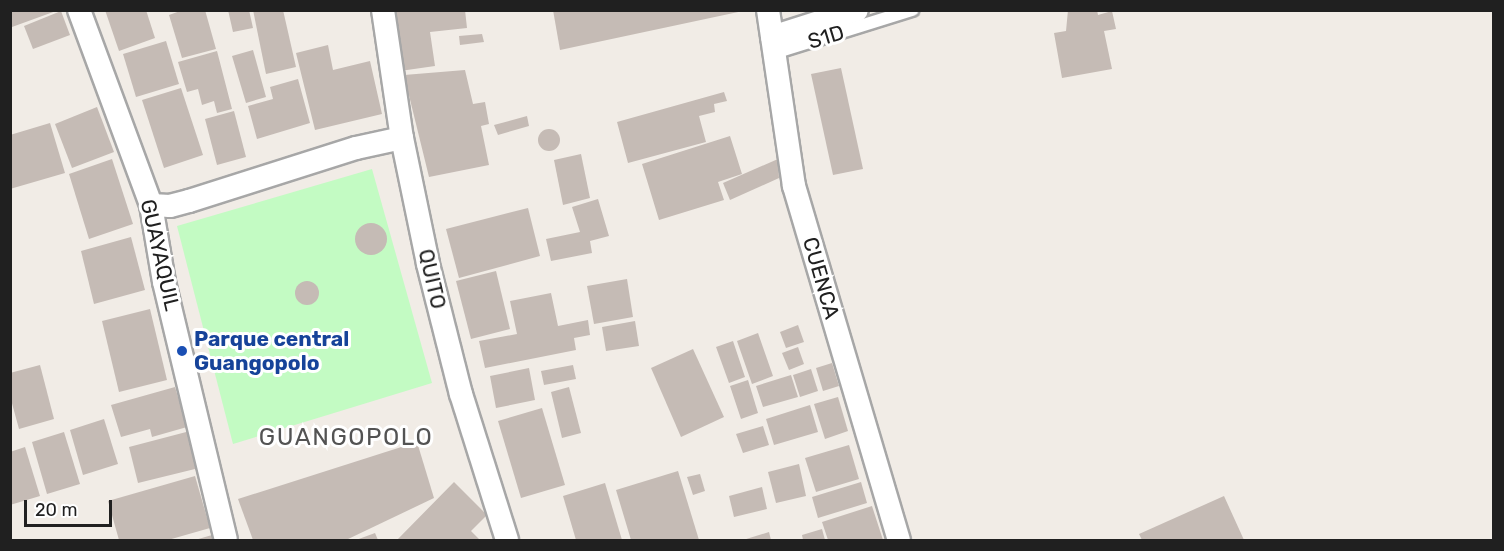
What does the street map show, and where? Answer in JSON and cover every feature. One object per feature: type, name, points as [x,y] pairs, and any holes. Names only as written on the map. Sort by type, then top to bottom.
[{"type":"street","name":"GUAYAQUIL","points":[[79,10],[151,205],[164,282],[226,540]]},
{"type":"street","name":"QUITO","points":[[384,10],[402,138],[455,371],[507,540]]},
{"type":"street","name":"CUENCA","points":[[768,10],[794,186],[899,540]]},
{"type":"street","points":[[773,45],[857,10]]},
{"type":"street","points":[[151,205],[179,204],[356,148],[402,138]]},
{"type":"lane","name":"S1D","points":[[773,45],[912,10]]},
{"type":"green space","points":[[372,169],[432,383],[233,444],[177,226]]},
{"type":"building","points":[[10,10],[56,10],[56,11],[12,27]]},
{"type":"building","points":[[105,10],[146,10],[155,38],[119,51]]},
{"type":"building","points":[[183,10],[205,10],[216,49],[182,58],[169,15]]},
{"type":"building","points":[[228,10],[249,10],[253,28],[233,32]]},
{"type":"building","points":[[253,10],[283,10],[296,67],[266,74]]},
{"type":"building","points":[[392,10],[465,10],[467,28],[430,32],[435,66],[400,71]]},
{"type":"building","points":[[553,10],[743,10],[743,11],[560,50]]},
{"type":"building","points":[[1068,10],[1097,10],[1098,15],[1112,11],[1116,29],[1104,31],[1112,69],[1062,78],[1054,33],[1066,31]]},
{"type":"building","points":[[61,11],[70,35],[33,49],[24,26]]},
{"type":"building","points":[[482,34],[484,42],[460,45],[459,36]]},
{"type":"building","points":[[166,41],[179,84],[136,97],[123,54]]},
{"type":"building","points":[[328,45],[333,70],[370,61],[382,114],[315,130],[296,53]]},
{"type":"building","points":[[253,50],[266,97],[246,103],[232,56]]},
{"type":"building","points":[[217,51],[232,109],[217,113],[214,101],[202,105],[198,89],[187,92],[178,62]]},
{"type":"building","points":[[841,68],[863,169],[833,175],[811,74]]},
{"type":"building","points":[[465,70],[473,104],[485,102],[489,124],[481,126],[489,165],[429,177],[404,75]]},
{"type":"building","points":[[298,79],[310,123],[257,139],[248,106],[273,99],[270,87]]},
{"type":"building","points":[[181,88],[203,155],[164,168],[142,100]]},
{"type":"building","points":[[724,92],[727,101],[714,104],[715,112],[699,116],[706,142],[628,163],[617,122]]},
{"type":"building","points":[[97,107],[114,152],[72,168],[55,124]]},
{"type":"building","points":[[234,111],[246,157],[217,165],[205,119]]},
{"type":"building","points":[[527,116],[529,126],[498,135],[494,125]]},
{"type":"building","points":[[50,123],[65,173],[10,189],[10,135]]},
{"type":"building","points":[[549,129],[557,132],[560,140],[557,148],[549,151],[541,148],[538,140],[541,132]]},
{"type":"building","points":[[730,136],[742,174],[718,182],[724,200],[659,220],[642,164]]},
{"type":"building","points":[[581,154],[590,198],[563,205],[554,160]]},
{"type":"building","points":[[112,159],[133,224],[89,239],[69,174]]},
{"type":"building","points":[[778,159],[779,178],[730,200],[723,183]]},
{"type":"building","points":[[598,199],[609,236],[590,241],[592,253],[551,261],[546,239],[580,232],[572,207]]},
{"type":"building","points":[[528,208],[540,256],[459,278],[446,229]]},
{"type":"building","points":[[371,223],[382,228],[387,239],[382,250],[371,255],[360,250],[355,239],[360,228]]},
{"type":"building","points":[[131,237],[145,290],[94,304],[81,251]]},
{"type":"building","points":[[496,271],[510,329],[471,339],[456,281]]},
{"type":"building","points":[[627,279],[633,317],[594,324],[587,286]]},
{"type":"building","points":[[307,281],[312,282],[318,288],[318,298],[312,304],[307,305],[302,304],[296,298],[295,293],[296,288],[302,282]]},
{"type":"building","points":[[551,293],[558,326],[588,320],[590,335],[574,338],[576,350],[485,368],[479,341],[517,334],[510,301]]},
{"type":"building","points":[[150,309],[167,380],[119,392],[102,321]]},
{"type":"building","points":[[635,321],[639,346],[606,351],[602,327]]},
{"type":"building","points":[[798,325],[804,342],[786,348],[780,332]]},
{"type":"building","points":[[758,333],[773,376],[752,384],[737,341]]},
{"type":"building","points":[[733,341],[745,377],[729,383],[716,347]]},
{"type":"building","points":[[798,347],[804,364],[789,370],[782,353]]},
{"type":"building","points":[[693,349],[724,417],[681,437],[651,368]]},
{"type":"building","points":[[832,363],[839,386],[823,391],[816,368]]},
{"type":"building","points":[[40,365],[54,419],[19,429],[10,396],[10,373]]},
{"type":"building","points":[[573,365],[576,379],[544,385],[541,371]]},
{"type":"building","points":[[529,368],[535,400],[496,408],[490,376]]},
{"type":"building","points":[[811,369],[818,391],[800,397],[793,375]]},
{"type":"building","points":[[791,375],[798,397],[763,407],[756,386]]},
{"type":"building","points":[[748,380],[758,413],[741,419],[730,386]]},
{"type":"building","points":[[175,387],[187,427],[152,437],[150,429],[121,437],[111,405]]},
{"type":"building","points":[[569,387],[581,433],[562,438],[551,392]]},
{"type":"building","points":[[838,397],[848,431],[825,439],[814,404]]},
{"type":"building","points":[[810,405],[818,432],[774,445],[766,419]]},
{"type":"building","points":[[542,408],[565,485],[521,498],[498,421]]},
{"type":"building","points":[[104,419],[118,464],[83,475],[70,430]]},
{"type":"building","points":[[763,426],[769,445],[743,453],[736,434]]},
{"type":"building","points":[[190,431],[199,468],[138,483],[129,447]]},
{"type":"building","points":[[64,432],[80,484],[47,494],[32,442]]},
{"type":"building","points":[[417,442],[434,498],[346,540],[253,540],[238,499]]},
{"type":"building","points":[[849,445],[859,479],[816,492],[805,458]]},
{"type":"building","points":[[25,447],[40,496],[10,505],[10,452]]},
{"type":"building","points":[[799,464],[806,496],[776,503],[768,472]]},
{"type":"building","points":[[678,471],[699,540],[631,540],[616,490]]},
{"type":"building","points":[[700,474],[705,491],[693,495],[687,477]]},
{"type":"building","points":[[195,476],[210,528],[168,540],[119,540],[108,501]]},
{"type":"building","points":[[454,482],[487,515],[471,531],[480,540],[397,540]]},
{"type":"building","points":[[861,482],[867,503],[818,518],[812,497]]},
{"type":"building","points":[[605,483],[622,540],[576,540],[563,496]]},
{"type":"building","points":[[762,487],[767,509],[734,517],[729,496]]},
{"type":"building","points":[[1224,496],[1244,540],[1142,540],[1139,534]]},
{"type":"building","points":[[872,506],[883,540],[828,540],[822,522]]},
{"type":"building","points":[[822,529],[825,540],[803,540],[802,535]]},
{"type":"building","points":[[769,532],[771,540],[743,540]]},
{"type":"building","points":[[375,533],[378,540],[356,540]]},
{"type":"building","points":[[212,535],[213,540],[195,540]]},
{"type":"place","name":"Parque central Guangopolo","points":[[182,351]]},
{"type":"district","name":"GUANGOPOLO","points":[[346,438]]}]
